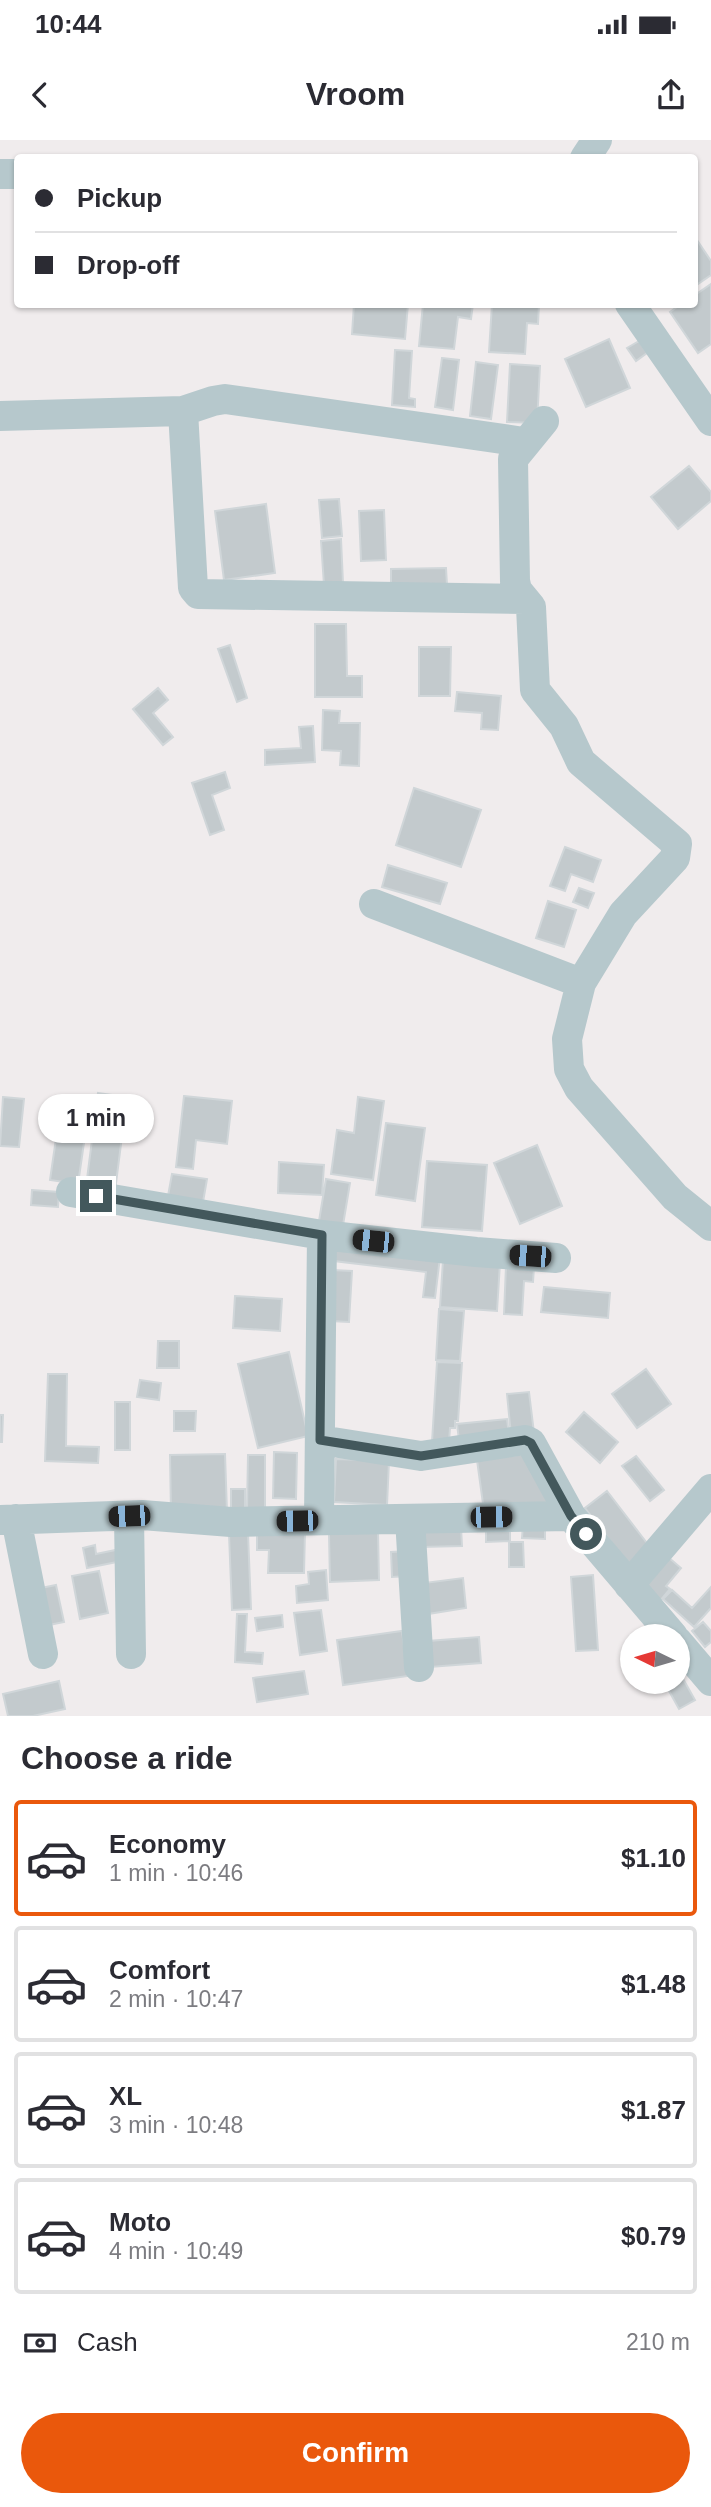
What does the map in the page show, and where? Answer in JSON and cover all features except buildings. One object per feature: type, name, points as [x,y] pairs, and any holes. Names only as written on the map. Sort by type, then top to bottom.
[{"type":"street","points":[[633,308],[711,421]]},
{"type":"street","points":[[0,416],[183,411],[225,399],[534,432],[513,459],[515,582],[517,590],[531,607],[535,690],[564,726],[581,762],[677,844],[675,858],[623,914],[581,982],[567,1040],[569,1069],[579,1088],[675,1197],[711,1226]]},
{"type":"street","points":[[183,411],[193,587],[198,594],[524,599]]},
{"type":"street","points":[[373,904],[581,982]]},
{"type":"street","points":[[71,1192],[322,1235],[556,1258]]},
{"type":"street","points":[[319,1520],[322,1235]]},
{"type":"street","points":[[320,1440],[421,1456],[525,1440],[531,1443],[571,1516],[663,1624]]},
{"type":"street","points":[[629,1585],[711,1489]]},
{"type":"street","points":[[43,1654],[8,1520],[129,1516],[232,1521],[571,1516]]},
{"type":"street","points":[[129,1516],[131,1654]]},
{"type":"street","points":[[410,1519],[419,1667]]},
{"type":"street","points":[[690,1656],[711,1681]]},
{"type":"route","points":[[96,1196],[322,1235],[320,1440],[421,1456],[525,1440],[531,1443],[571,1516],[586,1534]]}]
